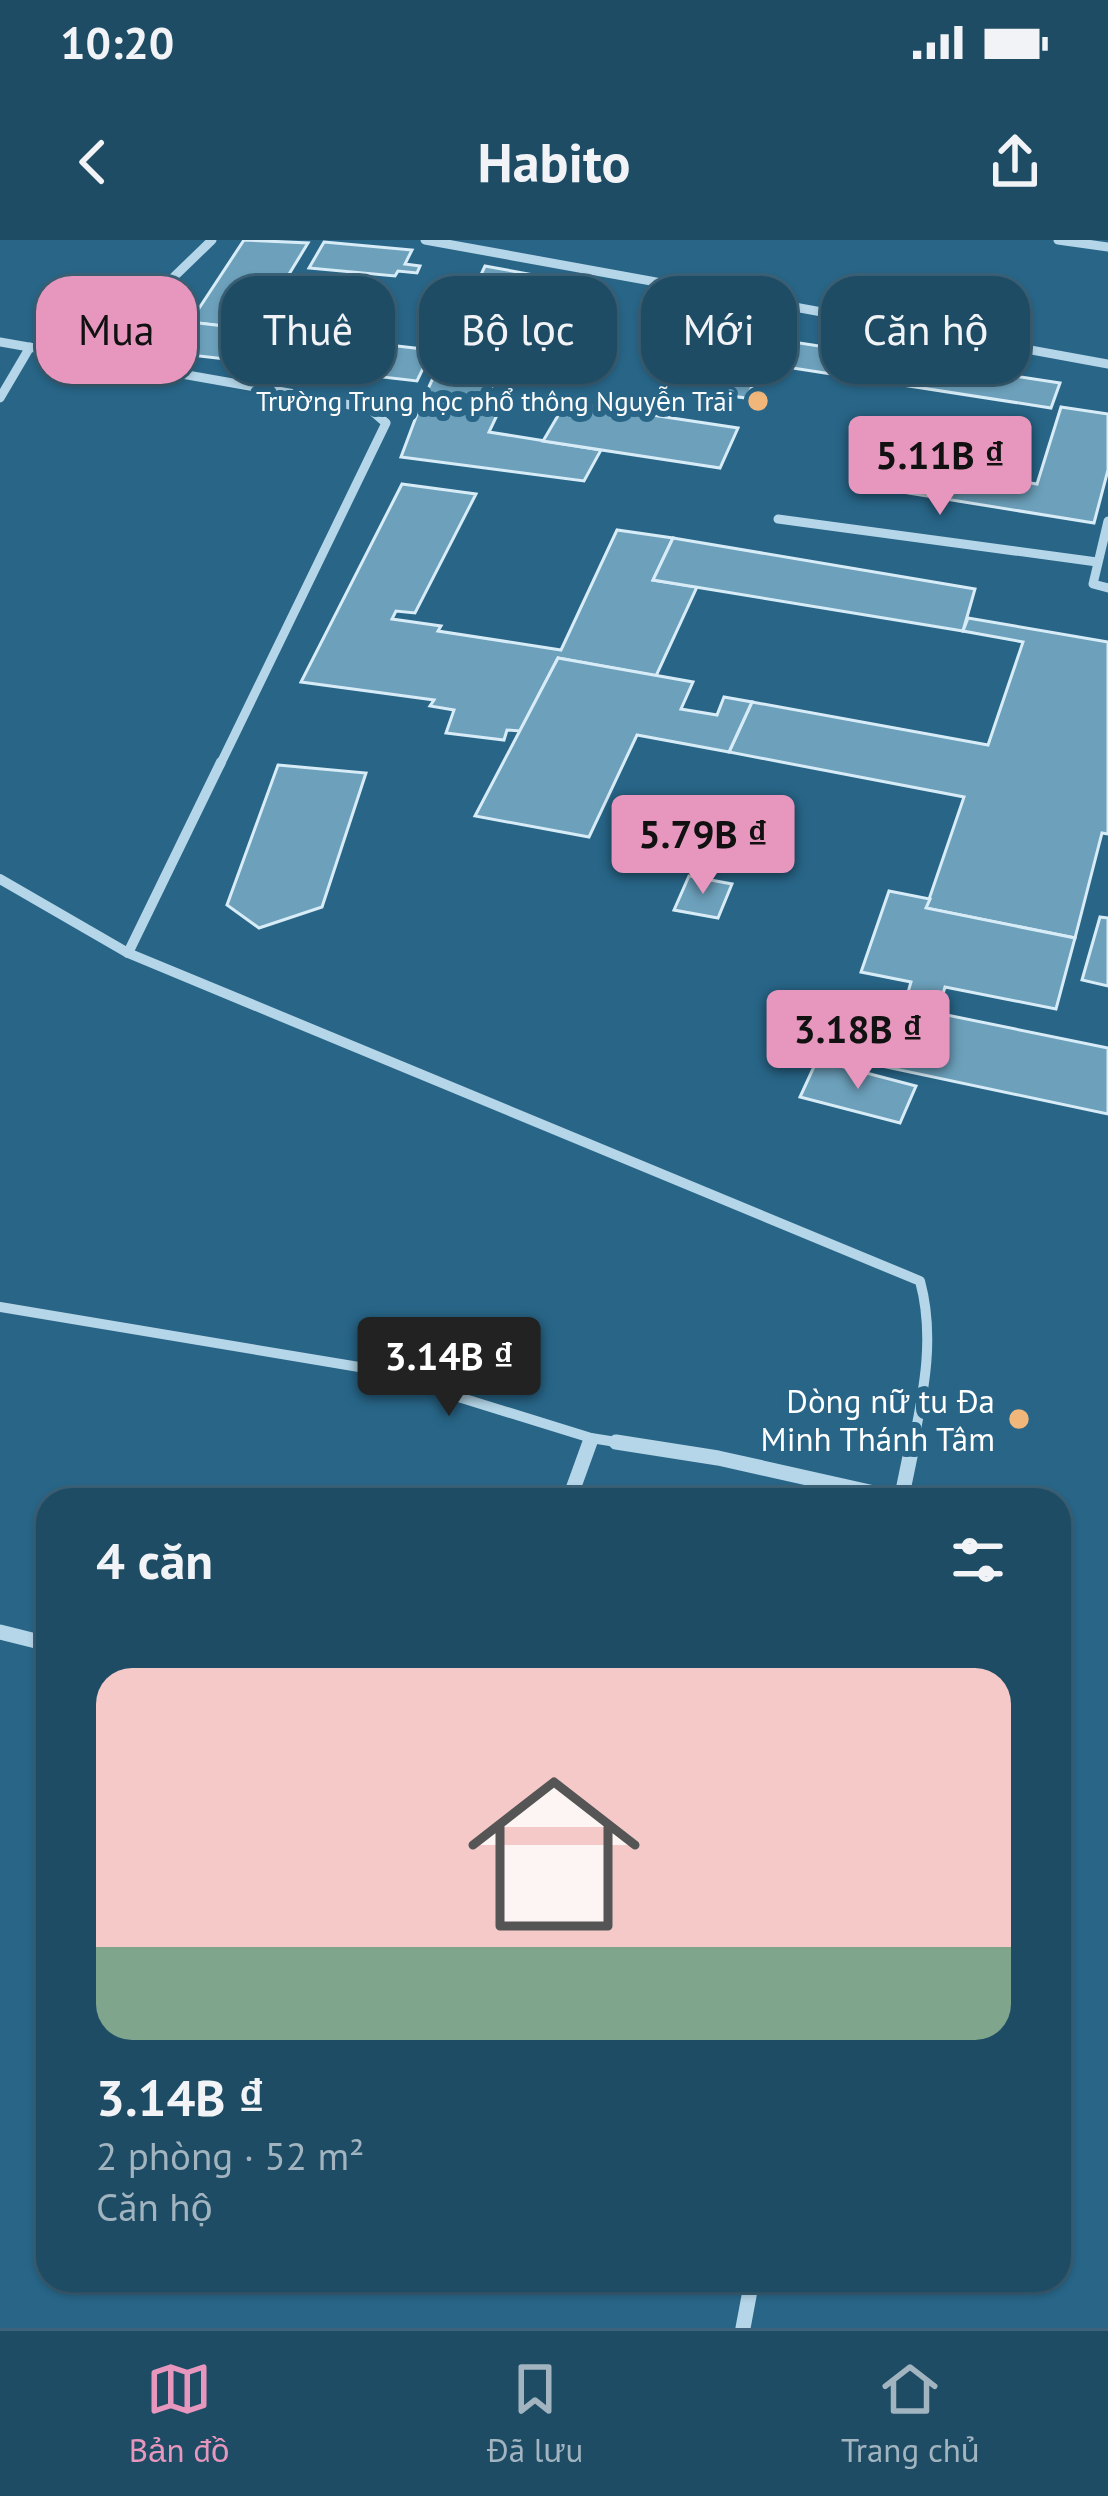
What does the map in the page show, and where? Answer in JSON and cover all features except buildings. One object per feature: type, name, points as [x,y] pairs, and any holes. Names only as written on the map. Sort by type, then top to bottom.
[{"type":"street","points":[[175,276],[212,240]]},
{"type":"street","points":[[425,240],[1108,364]]},
{"type":"street","points":[[1058,240],[1108,247]]},
{"type":"street","points":[[0,341],[36,348]]},
{"type":"street","points":[[0,398],[30,347]]},
{"type":"street","points":[[128,953],[367,470],[386,422],[371,410],[197,377]]},
{"type":"street","points":[[778,519],[1097,562]]},
{"type":"street","points":[[1108,521],[1093,584],[1108,588]]},
{"type":"street","points":[[0,879],[128,953],[920,1281],[929,1304],[930,1334],[903,1488]]},
{"type":"street","points":[[0,1307],[365,1368],[591,1438],[718,1458],[852,1488]]},
{"type":"street","points":[[573,1488],[591,1438]]},
{"type":"street","points":[[0,1631],[36,1641]]},
{"type":"street","points":[[743,2328],[750,2292]]},
{"type":"place","name":"Trường Trung học phổ thông Nguyễn Trãi","points":[[758,401]]},
{"type":"place","name":"Dòng nữ tu Đa Minh Thánh Tâm","points":[[1019,1419]]}]
